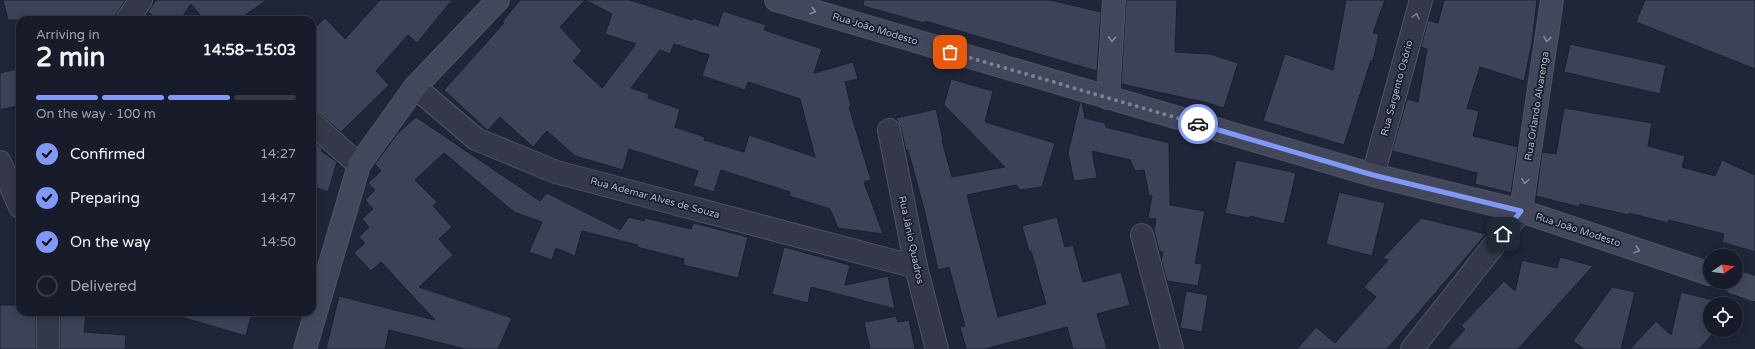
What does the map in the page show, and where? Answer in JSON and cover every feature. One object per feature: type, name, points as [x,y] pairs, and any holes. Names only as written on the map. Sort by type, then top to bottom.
[{"type":"main road","points":[[316,312],[359,165],[415,87],[498,0]]},
{"type":"main road","name":"Rua João Modesto","points":[[776,0],[1373,175],[1521,211],[1703,272]]},
{"type":"main road","points":[[1108,98],[1114,0]]},
{"type":"main road","name":"Rua Orlando Alvarenga","points":[[1521,211],[1552,0]]},
{"type":"main road","points":[[1743,285],[1755,289]]},
{"type":"main road","points":[[305,349],[315,316]]},
{"type":"street","points":[[130,16],[141,0]]},
{"type":"street","name":"Rua Sargento Osório","points":[[1373,175],[1420,0]]},
{"type":"street","name":"Rua Ademar Alves de Souza","points":[[415,87],[476,139],[556,172],[916,267]]},
{"type":"street","points":[[316,127],[359,165]]},
{"type":"street","name":"Rua Jânio Quadros","points":[[889,130],[916,267],[937,349]]},
{"type":"street","points":[[0,162],[16,198]]},
{"type":"street","points":[[1412,349],[1521,211]]},
{"type":"street","points":[[1142,235],[1172,349]]},
{"type":"street","points":[[48,316],[48,349]]},
{"type":"building","points":[[3,0],[126,0],[115,16],[16,16],[16,20],[8,20]]},
{"type":"building","points":[[156,0],[267,0],[244,16],[201,16],[191,4],[183,16],[154,16],[148,12]]},
{"type":"building","points":[[380,0],[452,0],[417,43],[408,35],[376,71],[389,85],[341,132],[320,114],[316,112],[316,26],[325,18],[345,39]]},
{"type":"building","points":[[520,0],[585,0],[630,0],[692,20],[693,18],[718,26],[723,11],[766,25],[764,30],[822,49],[814,73],[853,62],[858,79],[845,82],[851,107],[849,107],[871,180],[864,182],[883,234],[838,228],[830,209],[789,196],[790,192],[721,170],[714,192],[693,186],[698,171],[629,149],[623,170],[575,156],[547,131],[533,147],[500,117],[487,130],[444,90],[504,23],[502,22]],"holes":[[[585,0],[612,14],[605,34],[636,44],[602,88],[573,61],[582,51],[560,27]],[[674,44],[709,55],[702,76],[745,90],[748,82],[800,99],[815,157],[749,135],[744,152],[704,140],[705,137],[675,127],[680,109],[648,98],[649,94],[631,88],[660,50],[670,54]]]},
{"type":"building","points":[[864,0],[1050,0],[1101,12],[1097,71],[925,21],[924,23],[863,6]]},
{"type":"building","points":[[1126,0],[1177,0],[1175,52],[1210,54],[1238,63],[1224,108],[1204,102],[1121,84]]},
{"type":"building","points":[[1346,0],[1385,0],[1373,33],[1379,34],[1373,61],[1371,60],[1344,145],[1263,121],[1285,54],[1333,70]]},
{"type":"building","points":[[1444,0],[1537,0],[1532,43],[1524,81],[1480,67],[1467,108],[1479,111],[1473,136],[1518,147],[1511,193],[1475,184],[1477,173],[1392,151],[1407,99],[1418,102],[1427,49],[1421,47],[1428,20],[1438,23]]},
{"type":"building","points":[[1645,0],[1755,0],[1755,69],[1636,22]]},
{"type":"building","points":[[1570,44],[1666,65],[1660,94],[1564,72]]},
{"type":"building","points":[[16,69],[16,106],[0,110],[0,73]]},
{"type":"building","points":[[951,79],[993,91],[985,122],[1055,143],[1042,187],[1020,190],[1016,185],[967,195],[998,317],[1046,304],[1031,251],[1029,251],[1022,226],[1057,217],[1065,247],[1073,245],[1083,282],[1121,272],[1130,305],[1097,314],[1107,349],[1073,349],[1067,327],[985,349],[966,349],[960,327],[965,326],[949,267],[938,270],[924,209],[908,150],[906,151],[901,128],[896,118],[936,109],[942,141],[952,177],[1005,167],[944,105]]},
{"type":"building","points":[[1080,102],[1082,103],[1085,118],[1105,123],[1106,127],[1169,143],[1170,205],[1205,211],[1195,263],[1202,264],[1198,286],[1167,281],[1161,260],[1163,252],[1159,251],[1154,231],[1156,219],[1148,218],[1152,196],[1149,195],[1144,170],[1135,171],[1130,160],[1092,151],[1097,178],[1074,181],[1068,153]]},
{"type":"building","points":[[1564,108],[1652,123],[1648,146],[1685,156],[1682,167],[1715,176],[1722,160],[1755,175],[1755,252],[1722,242],[1724,234],[1669,220],[1668,223],[1629,213],[1629,215],[1580,204],[1579,207],[1536,196],[1542,152],[1556,154]]},
{"type":"building","points":[[416,117],[540,201],[547,193],[620,230],[629,217],[644,221],[645,218],[691,229],[693,223],[748,237],[738,278],[683,265],[684,259],[637,247],[638,245],[582,231],[575,256],[556,248],[552,260],[529,252],[542,222],[514,212],[444,153],[415,180],[437,202],[433,206],[452,227],[439,239],[453,255],[419,287],[512,318],[498,349],[465,349],[389,330],[385,349],[326,349],[339,296],[435,320],[381,262],[371,271],[354,253],[365,243],[359,237],[369,227],[362,219],[373,209],[365,200],[375,190],[368,183],[381,171],[375,164],[398,133]]},
{"type":"building","points":[[316,143],[323,149],[321,151],[337,162],[328,192],[316,188]]},
{"type":"building","points":[[1236,160],[1296,173],[1284,224],[1250,216],[1249,218],[1225,213]]},
{"type":"building","points":[[1339,192],[1385,203],[1372,256],[1326,244]]},
{"type":"building","points":[[1421,218],[1486,234],[1387,349],[1297,349],[1316,327],[1335,343],[1376,297],[1364,287],[1388,260],[1383,258]]},
{"type":"building","points":[[784,247],[850,265],[845,285],[888,276],[895,309],[811,287],[808,303],[772,294]]},
{"type":"building","points":[[1560,257],[1593,266],[1518,349],[1447,349],[1465,329],[1461,326],[1504,281],[1515,291],[1522,260],[1557,268]]},
{"type":"building","points":[[1612,287],[1635,292],[1621,349],[1584,349],[1573,341]]},
{"type":"building","points":[[1186,291],[1208,295],[1202,332],[1180,328]]},
{"type":"building","points":[[1681,292],[1703,298],[1703,337],[1710,337],[1699,349],[1630,349],[1656,321],[1671,335]]},
{"type":"building","points":[[0,305],[16,305],[16,316],[36,316],[36,349],[0,349]]},
{"type":"building","points":[[60,316],[86,316],[84,332],[126,335],[125,349],[60,349]]},
{"type":"building","points":[[181,316],[251,316],[246,336]]},
{"type":"building","points":[[896,316],[898,322],[909,320],[915,349],[870,349],[864,322]]},
{"type":"way so far","points":[[950,52],[1198,124]]},
{"type":"route","points":[[1198,124],[1373,175],[1521,211],[1503,234]]}]
